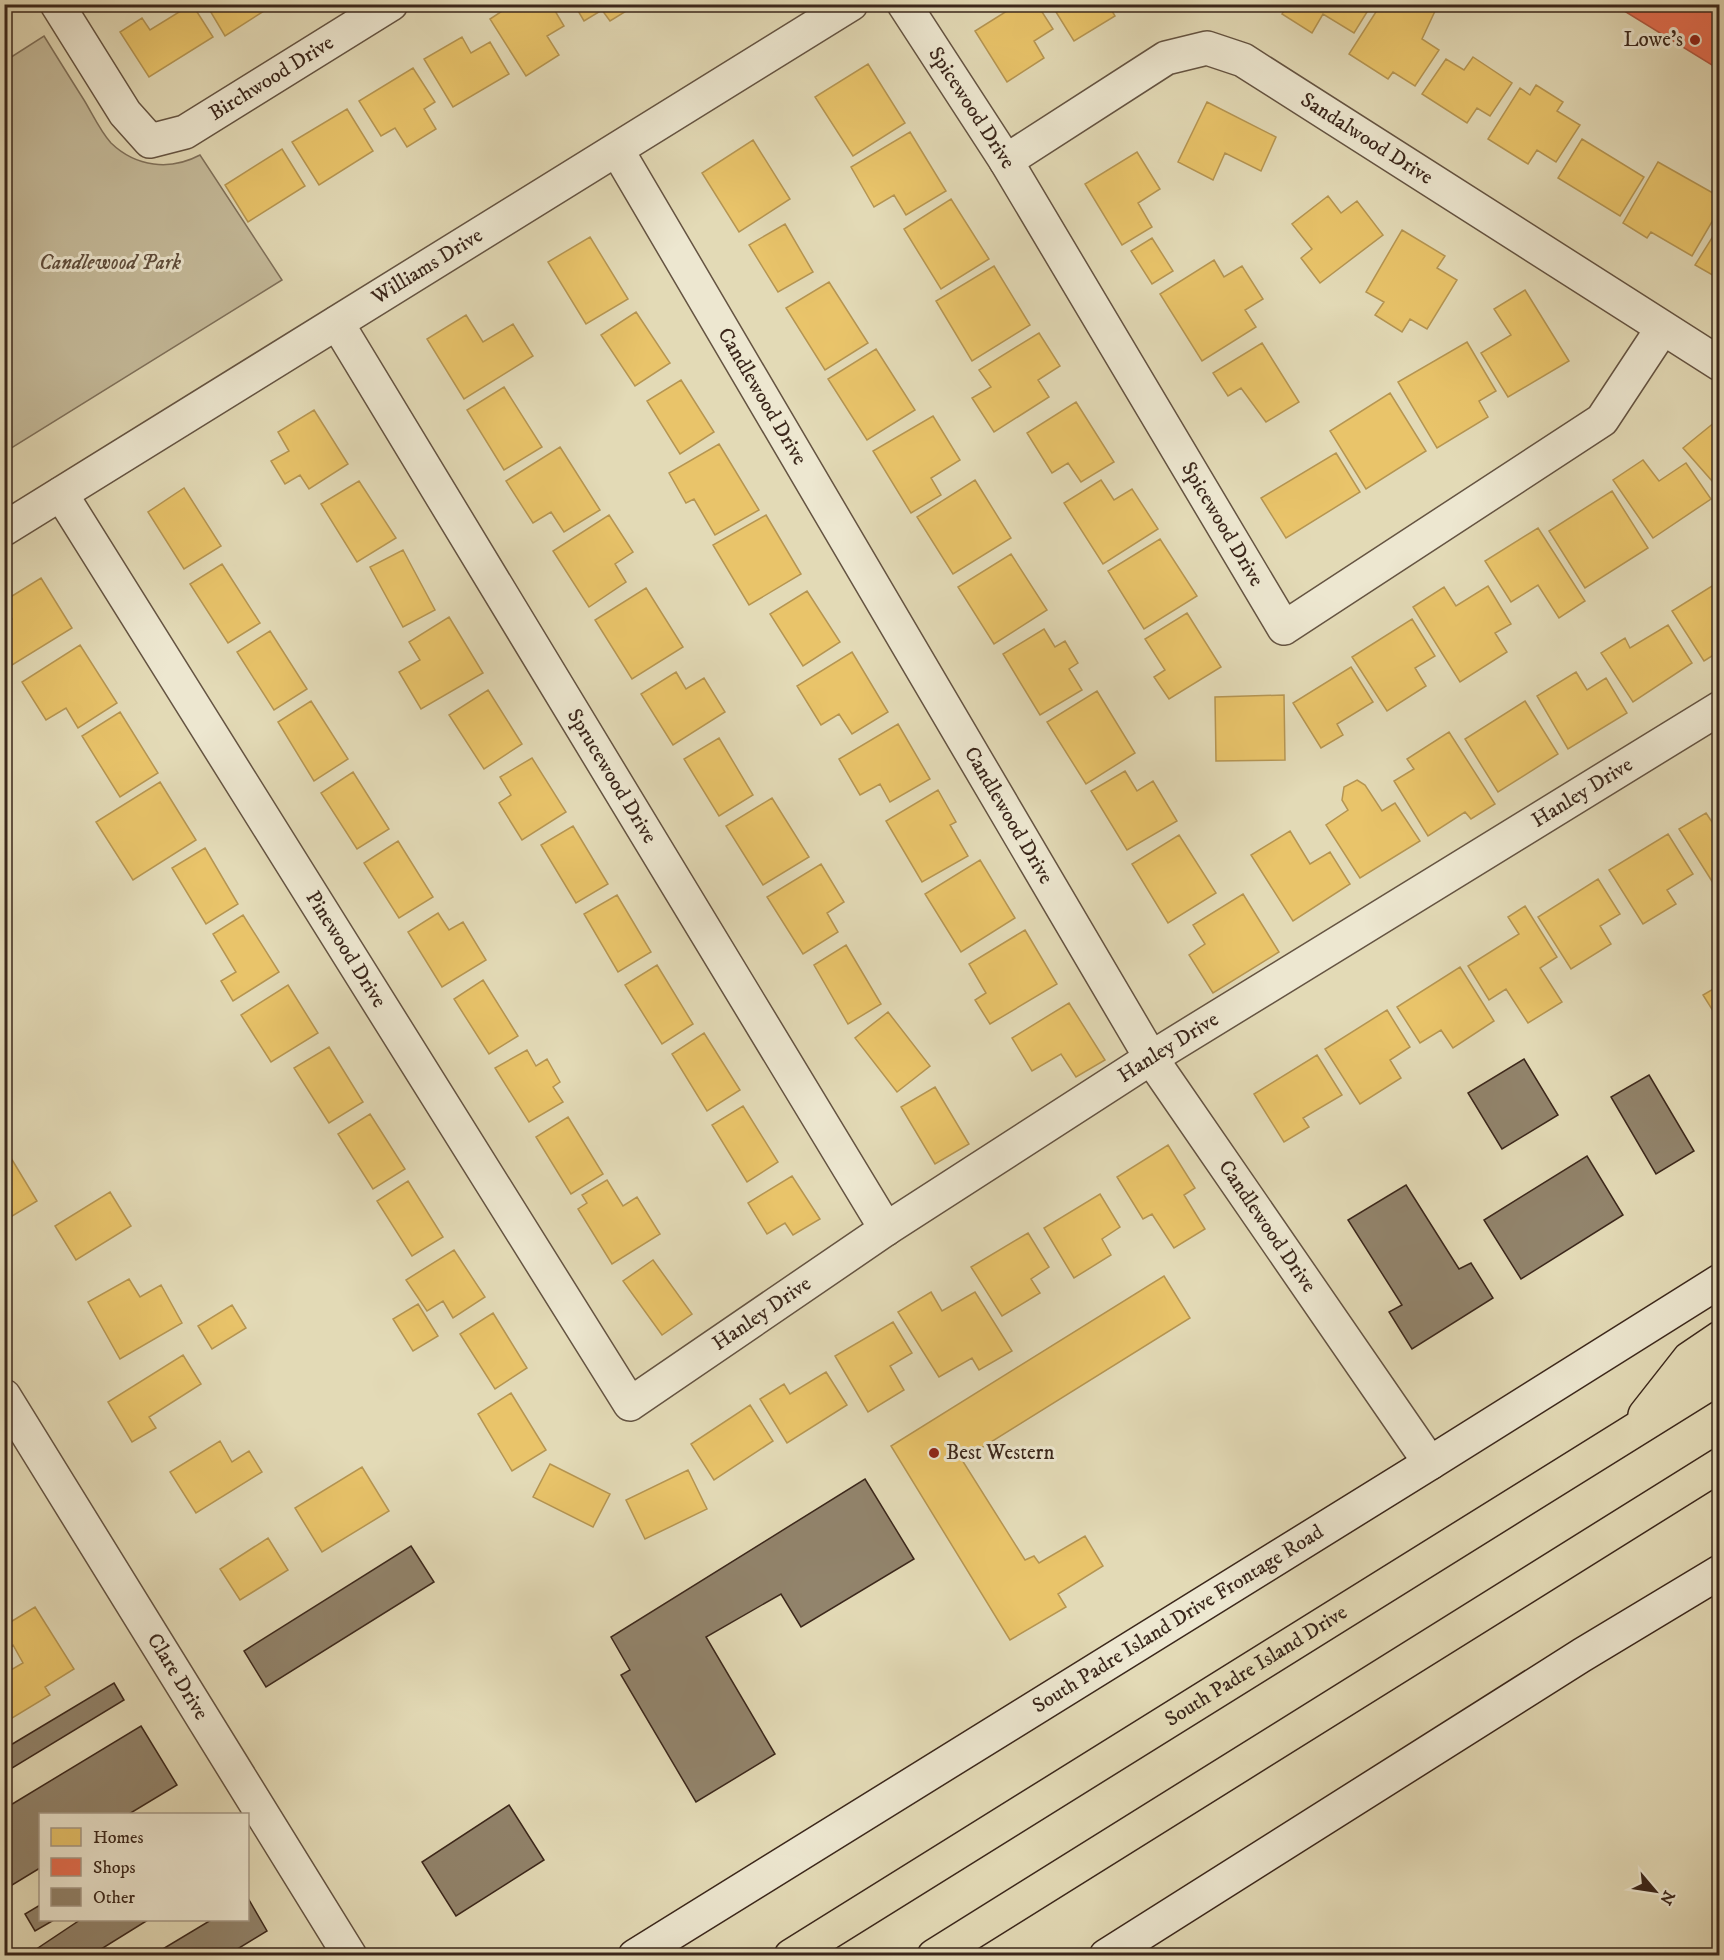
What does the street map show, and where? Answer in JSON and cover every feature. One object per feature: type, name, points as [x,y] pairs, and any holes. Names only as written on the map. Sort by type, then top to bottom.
[{"type":"highway","points":[[1631,1432],[1689,1359],[1719,1338]]},
{"type":"highway","name":"South Padre Island Drive","points":[[792,1956],[1719,1377]]},
{"type":"highway","points":[[934,1956],[1719,1465]]},
{"type":"street","name":"Birchwood Drive","points":[[57,4],[125,113],[150,141],[185,132],[391,4]]},
{"type":"street","name":"Williams Drive","points":[[4,529],[851,4]]},
{"type":"street","name":"Spicewood Drive","points":[[904,4],[1006,161],[1284,628],[1602,420],[1662,329]]},
{"type":"street","name":"Sandalwood Drive","points":[[1006,161],[1166,58],[1207,48],[1243,60],[1719,364]]},
{"type":"street","name":"Candlewood Drive","points":[[617,150],[1151,1058],[1430,1463]]},
{"type":"street","name":"Sprucewood Drive","points":[[338,322],[886,1229]]},
{"type":"street","name":"Pinewood Drive","points":[[61,494],[630,1404]]},
{"type":"street","name":"Hanley Drive","points":[[630,1404],[886,1229],[1151,1058],[1719,708]]},
{"type":"street","name":"South Padre Island Drive Frontage Road","points":[[635,1956],[1719,1281]]},
{"type":"street","name":"Clare Drive","points":[[4,1396],[350,1956]]},
{"type":"street","points":[[1106,1956],[1582,1655],[1719,1572]]},
{"type":"green space","name":"Candlewood Park","points":[[44,36],[103,133],[121,151],[142,162],[165,165],[200,155],[282,280],[5,452],[5,61]]},
{"type":"building: Homes","points":[[192,4],[213,37],[149,77],[120,32],[142,18],[150,30]]},
{"type":"building: Homes","points":[[206,4],[275,4],[225,36]]},
{"type":"building: Homes","points":[[513,4],[551,4],[564,26],[547,36],[559,55],[526,76],[490,19]]},
{"type":"building: Homes","points":[[574,4],[632,4],[633,7],[610,21],[602,10],[584,21]]},
{"type":"building: Homes","points":[[1018,4],[1037,4],[1053,29],[1034,41],[1044,58],[1007,82],[975,31]]},
{"type":"building: Homes","points":[[1051,4],[1108,4],[1115,16],[1074,41]]},
{"type":"building: Homes","points":[[1288,4],[1372,4],[1354,33],[1323,14],[1312,33],[1282,14]]},
{"type":"building: Homes","points":[[1381,4],[1430,4],[1436,9],[1422,39],[1439,50],[1415,86],[1393,72],[1388,79],[1349,54]]},
{"type":"building: Homes","points":[[462,37],[471,53],[490,42],[509,74],[453,107],[424,59]]},
{"type":"building: Homes","points":[[1473,57],[1512,83],[1490,116],[1477,108],[1467,123],[1422,94],[1446,59],[1464,70]]},
{"type":"building: Homes","points":[[868,64],[905,123],[853,156],[815,97]]},
{"type":"building: Homes","points":[[413,68],[435,102],[424,109],[436,129],[407,147],[395,128],[381,136],[359,101]]},
{"type":"building: Homes","points":[[1536,85],[1563,102],[1557,111],[1580,125],[1556,162],[1537,150],[1528,164],[1488,139],[1520,88],[1530,95]]},
{"type":"building: Homes","points":[[1207,102],[1276,137],[1261,171],[1225,153],[1213,180],[1178,162]]},
{"type":"building: Homes","points":[[347,109],[373,151],[319,185],[292,142]]},
{"type":"building: Homes","points":[[910,132],[946,191],[906,215],[894,195],[874,207],[851,167]]},
{"type":"building: Homes","points":[[1582,139],[1644,177],[1620,216],[1558,178]]},
{"type":"building: Homes","points":[[753,140],[790,199],[739,232],[702,173]]},
{"type":"building: Homes","points":[[282,149],[305,186],[248,222],[225,185]]},
{"type":"building: Homes","points":[[1137,152],[1160,189],[1138,203],[1152,227],[1122,245],[1085,184]]},
{"type":"building: Homes","points":[[1658,162],[1720,197],[1720,208],[1692,256],[1651,232],[1647,238],[1623,223]]},
{"type":"building: Homes","points":[[1328,196],[1341,213],[1357,201],[1383,235],[1320,283],[1301,258],[1312,249],[1292,224]]},
{"type":"building: Homes","points":[[951,199],[989,259],[941,289],[904,229]]},
{"type":"building: Homes","points":[[785,224],[813,272],[778,292],[749,245]]},
{"type":"building: Homes","points":[[1720,225],[1720,271],[1716,277],[1695,265]]},
{"type":"building: Homes","points":[[1402,230],[1445,256],[1437,268],[1457,280],[1427,329],[1410,319],[1402,332],[1375,315],[1384,302],[1366,292]]},
{"type":"building: Homes","points":[[590,237],[628,299],[586,324],[548,262]]},
{"type":"building: Homes","points":[[1152,238],[1173,271],[1152,284],[1131,251]]},
{"type":"building: Homes","points":[[1214,260],[1224,277],[1242,266],[1263,299],[1245,310],[1256,327],[1202,361],[1160,294]]},
{"type":"building: Homes","points":[[994,266],[1030,325],[972,361],[936,301]]},
{"type":"building: Homes","points":[[829,282],[868,343],[825,370],[786,308]]},
{"type":"building: Homes","points":[[1525,290],[1569,361],[1508,397],[1481,353],[1511,335],[1494,309]]},
{"type":"building: Homes","points":[[636,312],[670,363],[635,386],[601,335]]},
{"type":"building: Homes","points":[[466,315],[483,342],[513,324],[533,356],[464,399],[427,339]]},
{"type":"building: Homes","points":[[1039,333],[1060,366],[1038,380],[1049,397],[994,432],[972,398],[991,387],[979,370]]},
{"type":"building: Homes","points":[[1467,342],[1496,391],[1479,401],[1488,417],[1437,448],[1398,382]]},
{"type":"building: Homes","points":[[1262,343],[1299,402],[1266,422],[1241,388],[1228,396],[1213,373]]},
{"type":"building: Homes","points":[[876,349],[915,410],[867,440],[828,379]]},
{"type":"building: Homes","points":[[681,380],[714,432],[680,454],[647,401]]},
{"type":"building: Homes","points":[[504,387],[542,447],[504,470],[467,410]]},
{"type":"building: Homes","points":[[1390,393],[1426,451],[1366,489],[1330,431]]},
{"type":"building: Homes","points":[[1076,402],[1114,462],[1081,482],[1068,463],[1052,473],[1027,433]]},
{"type":"building: Homes","points":[[314,410],[348,464],[309,489],[300,475],[285,484],[271,461],[289,451],[278,432]]},
{"type":"building: Homes","points":[[933,416],[960,460],[931,478],[941,495],[911,513],[873,451]]},
{"type":"building: Homes","points":[[1715,422],[1720,428],[1720,490],[1683,448]]},
{"type":"building: Homes","points":[[719,444],[759,510],[715,535],[694,499],[686,503],[669,473]]},
{"type":"building: Homes","points":[[560,447],[600,510],[564,532],[551,512],[533,523],[506,481]]},
{"type":"building: Homes","points":[[1336,453],[1360,492],[1286,538],[1261,498]]},
{"type":"building: Homes","points":[[1643,460],[1659,481],[1686,463],[1711,499],[1653,538],[1613,480]]},
{"type":"building: Homes","points":[[975,480],[1011,538],[953,574],[917,517]]},
{"type":"building: Homes","points":[[1101,480],[1114,500],[1132,489],[1158,529],[1103,564],[1064,503]]},
{"type":"building: Homes","points":[[359,481],[396,538],[357,562],[321,504]]},
{"type":"building: Homes","points":[[184,488],[221,546],[184,569],[148,512]]},
{"type":"building: Homes","points":[[1612,491],[1648,548],[1585,588],[1549,531]]},
{"type":"building: Homes","points":[[609,515],[633,552],[615,564],[626,582],[589,607],[553,551]]},
{"type":"building: Homes","points":[[766,515],[801,574],[749,605],[713,545]]},
{"type":"building: Homes","points":[[1538,528],[1585,601],[1559,618],[1538,585],[1511,602],[1485,561]]},
{"type":"building: Homes","points":[[1160,539],[1197,596],[1144,629],[1108,571]]},
{"type":"building: Homes","points":[[403,550],[435,610],[403,627],[370,567]]},
{"type":"building: Homes","points":[[1011,554],[1047,610],[994,644],[958,587]]},
{"type":"building: Homes","points":[[222,564],[260,623],[228,643],[190,584]]},
{"type":"building: Homes","points":[[41,578],[72,628],[4,670],[4,624],[12,619],[4,607],[4,601]]},
{"type":"building: Homes","points":[[1488,586],[1511,624],[1495,633],[1507,652],[1460,682],[1413,607],[1444,587],[1456,606]]},
{"type":"building: Homes","points":[[1712,586],[1720,598],[1720,651],[1704,661],[1672,611]]},
{"type":"building: Homes","points":[[646,588],[683,647],[632,679],[595,620]]},
{"type":"building: Homes","points":[[807,591],[840,642],[803,666],[770,614]]},
{"type":"building: Homes","points":[[1187,613],[1221,667],[1169,699],[1154,677],[1165,670],[1145,639]]},
{"type":"building: Homes","points":[[449,617],[483,673],[421,709],[399,672],[420,660],[409,642]]},
{"type":"building: Homes","points":[[1412,619],[1435,656],[1415,668],[1426,686],[1387,711],[1352,657]]},
{"type":"building: Homes","points":[[1668,625],[1692,663],[1633,702],[1601,653],[1625,638],[1630,648]]},
{"type":"building: Homes","points":[[1044,629],[1055,647],[1065,641],[1078,663],[1069,669],[1082,690],[1040,715],[1003,654]]},
{"type":"building: Homes","points":[[270,631],[307,689],[274,710],[237,652]]},
{"type":"building: Homes","points":[[80,645],[117,703],[78,728],[66,708],[46,720],[22,682]]},
{"type":"building: Homes","points":[[852,652],[888,712],[852,734],[839,714],[821,725],[797,686]]},
{"type":"building: Homes","points":[[1351,667],[1373,702],[1337,724],[1343,735],[1321,748],[1293,703]]},
{"type":"building: Homes","points":[[676,672],[686,689],[704,678],[725,712],[673,745],[641,694]]},
{"type":"building: Homes","points":[[1576,672],[1587,690],[1606,678],[1627,713],[1568,749],[1537,696]]},
{"type":"building: Homes","points":[[488,690],[522,744],[484,769],[449,715]]},
{"type":"building: Homes","points":[[1097,691],[1135,753],[1086,784],[1047,722]]},
{"type":"building: Homes","points":[[1284,695],[1285,760],[1216,761],[1215,697]]},
{"type":"building: Homes","points":[[311,701],[348,759],[314,781],[278,722]]},
{"type":"building: Homes","points":[[1525,701],[1558,754],[1498,792],[1465,739]]},
{"type":"building: Homes","points":[[120,712],[158,773],[120,797],[82,736]]},
{"type":"building: Homes","points":[[898,724],[930,779],[890,802],[880,784],[860,795],[839,759]]},
{"type":"building: Homes","points":[[1449,732],[1495,804],[1471,819],[1465,812],[1428,836],[1394,781],[1414,769],[1407,759]]},
{"type":"building: Homes","points":[[719,738],[753,795],[719,816],[684,759]]},
{"type":"building: Homes","points":[[532,758],[566,812],[522,840],[499,803],[511,795],[500,777]]},
{"type":"building: Homes","points":[[1125,771],[1137,791],[1153,781],[1177,821],[1127,850],[1091,791]]},
{"type":"building: Homes","points":[[353,772],[389,829],[357,849],[321,793]]},
{"type":"building: Homes","points":[[1357,780],[1365,785],[1382,811],[1395,803],[1420,841],[1360,878],[1326,825],[1348,810],[1342,800],[1344,787]]},
{"type":"building: Homes","points":[[160,782],[196,840],[133,880],[96,822]]},
{"type":"building: Homes","points":[[938,790],[956,822],[950,825],[968,856],[922,882],[886,821]]},
{"type":"building: Homes","points":[[772,798],[809,857],[763,885],[726,826]]},
{"type":"building: Homes","points":[[1706,813],[1712,822],[1720,817],[1720,884],[1715,886],[1679,829]]},
{"type":"building: Homes","points":[[573,826],[608,884],[576,903],[541,845]]},
{"type":"building: Homes","points":[[1290,831],[1310,864],[1330,852],[1350,884],[1293,921],[1251,855]]},
{"type":"building: Homes","points":[[1668,834],[1693,874],[1667,890],[1676,904],[1643,924],[1609,870]]},
{"type":"building: Homes","points":[[1179,835],[1216,893],[1168,923],[1132,864]]},
{"type":"building: Homes","points":[[398,841],[433,897],[399,918],[364,863]]},
{"type":"building: Homes","points":[[205,848],[238,904],[206,924],[172,868]]},
{"type":"building: Homes","points":[[980,860],[1015,918],[961,952],[925,894]]},
{"type":"building: Homes","points":[[821,864],[844,902],[827,913],[838,932],[803,954],[767,897]]},
{"type":"building: Homes","points":[[1598,879],[1620,914],[1600,926],[1611,944],[1571,969],[1538,917]]},
{"type":"building: Homes","points":[[1243,894],[1279,952],[1213,993],[1189,955],[1205,944],[1193,925]]},
{"type":"building: Homes","points":[[617,895],[651,952],[618,972],[584,914]]},
{"type":"building: Homes","points":[[1525,906],[1557,957],[1540,968],[1562,1002],[1528,1023],[1506,989],[1489,1000],[1468,966],[1519,934],[1508,917]]},
{"type":"building: Homes","points":[[438,913],[449,930],[463,922],[486,960],[442,987],[408,932]]},
{"type":"building: Homes","points":[[243,915],[279,972],[233,1001],[221,981],[236,972],[213,934]]},
{"type":"building: Homes","points":[[1025,930],[1057,984],[990,1024],[975,1000],[986,993],[969,964]]},
{"type":"building: Homes","points":[[846,945],[881,1004],[848,1024],[814,965]]},
{"type":"building: Homes","points":[[657,965],[693,1024],[662,1044],[625,985]]},
{"type":"building: Homes","points":[[1460,967],[1494,1021],[1453,1048],[1441,1030],[1420,1043],[1397,1007]]},
{"type":"building: Homes","points":[[483,980],[518,1036],[489,1054],[454,999]]},
{"type":"building: Homes","points":[[288,985],[318,1033],[271,1062],[241,1015]]},
{"type":"building: Homes","points":[[1720,985],[1720,1022],[1703,995]]},
{"type":"building: Homes","points":[[1069,1003],[1105,1060],[1076,1077],[1061,1054],[1032,1071],[1012,1038]]},
{"type":"building: Homes","points":[[1387,1010],[1410,1047],[1390,1060],[1401,1078],[1360,1104],[1325,1049]]},
{"type":"building: Homes","points":[[888,1012],[930,1066],[897,1092],[855,1038]]},
{"type":"building: Homes","points":[[704,1033],[740,1090],[707,1111],[672,1054]]},
{"type":"building: Homes","points":[[329,1047],[363,1102],[329,1123],[294,1068]]},
{"type":"building: Homes","points":[[527,1050],[536,1066],[547,1059],[560,1082],[553,1087],[563,1102],[529,1122],[495,1068]]},
{"type":"building: Homes","points":[[1317,1055],[1342,1095],[1303,1118],[1309,1127],[1284,1142],[1254,1094]]},
{"type":"building: Homes","points":[[935,1087],[969,1144],[935,1164],[901,1107]]},
{"type":"building: Homes","points":[[743,1106],[778,1162],[747,1182],[712,1125]]},
{"type":"building: Homes","points":[[370,1114],[405,1169],[373,1189],[338,1134]]},
{"type":"building: Homes","points":[[568,1117],[603,1174],[571,1194],[536,1137]]},
{"type":"building: Homes","points":[[1168,1145],[1195,1188],[1184,1195],[1205,1229],[1174,1248],[1152,1214],[1143,1219],[1117,1177]]},
{"type":"building: Homes","points":[[8,1153],[37,1201],[4,1221],[4,1155]]},
{"type":"building: Homes","points":[[792,1176],[820,1219],[793,1235],[785,1223],[767,1234],[748,1203]]},
{"type":"building: Homes","points":[[607,1180],[623,1206],[637,1197],[660,1234],[612,1264],[578,1209],[587,1203],[582,1195]]},
{"type":"building: Homes","points":[[408,1181],[443,1237],[412,1256],[377,1201]]},
{"type":"building: Homes","points":[[110,1192],[131,1226],[76,1260],[55,1226]]},
{"type":"building: Homes","points":[[1100,1194],[1120,1227],[1102,1239],[1111,1255],[1074,1278],[1044,1228]]},
{"type":"building: Homes","points":[[1028,1233],[1049,1267],[1031,1279],[1040,1293],[1002,1316],[971,1267]]},
{"type":"building: Homes","points":[[454,1250],[485,1297],[453,1318],[443,1301],[427,1311],[406,1280]]},
{"type":"building: Homes","points":[[653,1260],[692,1314],[662,1335],[623,1281]]},
{"type":"building: Homes","name":"Best Western","points":[[1164,1276],[1190,1318],[962,1460],[1025,1560],[1034,1556],[1039,1563],[1085,1536],[1103,1566],[1058,1594],[1066,1607],[1010,1640],[891,1446]]},
{"type":"building: Homes","points":[[129,1279],[140,1297],[161,1285],[182,1323],[120,1359],[88,1302]]},
{"type":"building: Homes","points":[[931,1292],[942,1311],[975,1292],[1012,1351],[979,1370],[972,1358],[939,1377],[898,1312]]},
{"type":"building: Homes","points":[[418,1304],[438,1336],[413,1351],[393,1319]]},
{"type":"building: Homes","points":[[232,1305],[246,1328],[212,1349],[198,1326]]},
{"type":"building: Homes","points":[[493,1313],[527,1368],[495,1389],[460,1334]]},
{"type":"building: Homes","points":[[893,1322],[912,1353],[890,1366],[904,1390],[868,1412],[835,1356]]},
{"type":"building: Homes","points":[[183,1355],[201,1384],[149,1417],[156,1428],[132,1442],[108,1402]]},
{"type":"building: Homes","points":[[826,1372],[847,1405],[787,1443],[760,1399],[784,1384],[790,1394]]},
{"type":"building: Homes","points":[[511,1393],[546,1450],[512,1471],[478,1414]]},
{"type":"building: Homes","points":[[750,1405],[773,1441],[714,1480],[691,1444]]},
{"type":"building: Homes","points":[[220,1441],[232,1462],[249,1451],[262,1472],[196,1513],[170,1472]]},
{"type":"building: Homes","points":[[550,1464],[610,1494],[593,1527],[533,1497]]},
{"type":"building: Homes","points":[[362,1467],[389,1511],[322,1552],[295,1508]]},
{"type":"building: Homes","points":[[688,1470],[707,1509],[645,1539],[626,1500]]},
{"type":"building: Homes","points":[[268,1538],[288,1570],[240,1600],[220,1569]]},
{"type":"building: Homes","points":[[35,1607],[74,1669],[45,1687],[50,1695],[4,1723],[4,1674],[23,1663],[13,1645],[4,1650],[4,1626]]},
{"type":"building: Shops","name":"Lowe's","points":[[1624,4],[1720,4],[1720,70],[1621,9]]},
{"type":"building: Other","points":[[1524,1059],[1558,1115],[1502,1149],[1468,1093]]},
{"type":"building: Other","points":[[1649,1075],[1694,1151],[1656,1174],[1611,1097]]},
{"type":"building: Other","points":[[1587,1156],[1623,1215],[1521,1279],[1484,1220]]},
{"type":"building: Other","points":[[1406,1185],[1459,1269],[1471,1263],[1493,1298],[1412,1349],[1389,1312],[1402,1305],[1348,1220]]},
{"type":"building: Other","points":[[865,1479],[914,1559],[801,1627],[781,1594],[706,1637],[775,1754],[696,1802],[621,1675],[630,1670],[611,1637]]},
{"type":"building: Other","points":[[411,1546],[434,1582],[266,1687],[244,1651]]},
{"type":"building: Other","points":[[114,1683],[124,1700],[4,1773],[4,1749]]},
{"type":"building: Other","points":[[141,1726],[177,1785],[131,1813],[39,1813],[39,1869],[4,1890],[4,1809]]},
{"type":"building: Other","points":[[509,1805],[544,1860],[456,1916],[422,1862]]},
{"type":"building: Other","points":[[249,1900],[267,1931],[226,1956],[151,1956],[209,1921],[249,1921]]},
{"type":"building: Other","points":[[39,1906],[39,1921],[52,1921],[35,1931],[25,1914]]},
{"type":"building: Other","points":[[78,1921],[146,1921],[90,1956],[26,1956]]},
{"type":"place","name":"Lowe's","points":[[1695,40]]},
{"type":"place","name":"Best Western","points":[[934,1453]]}]
